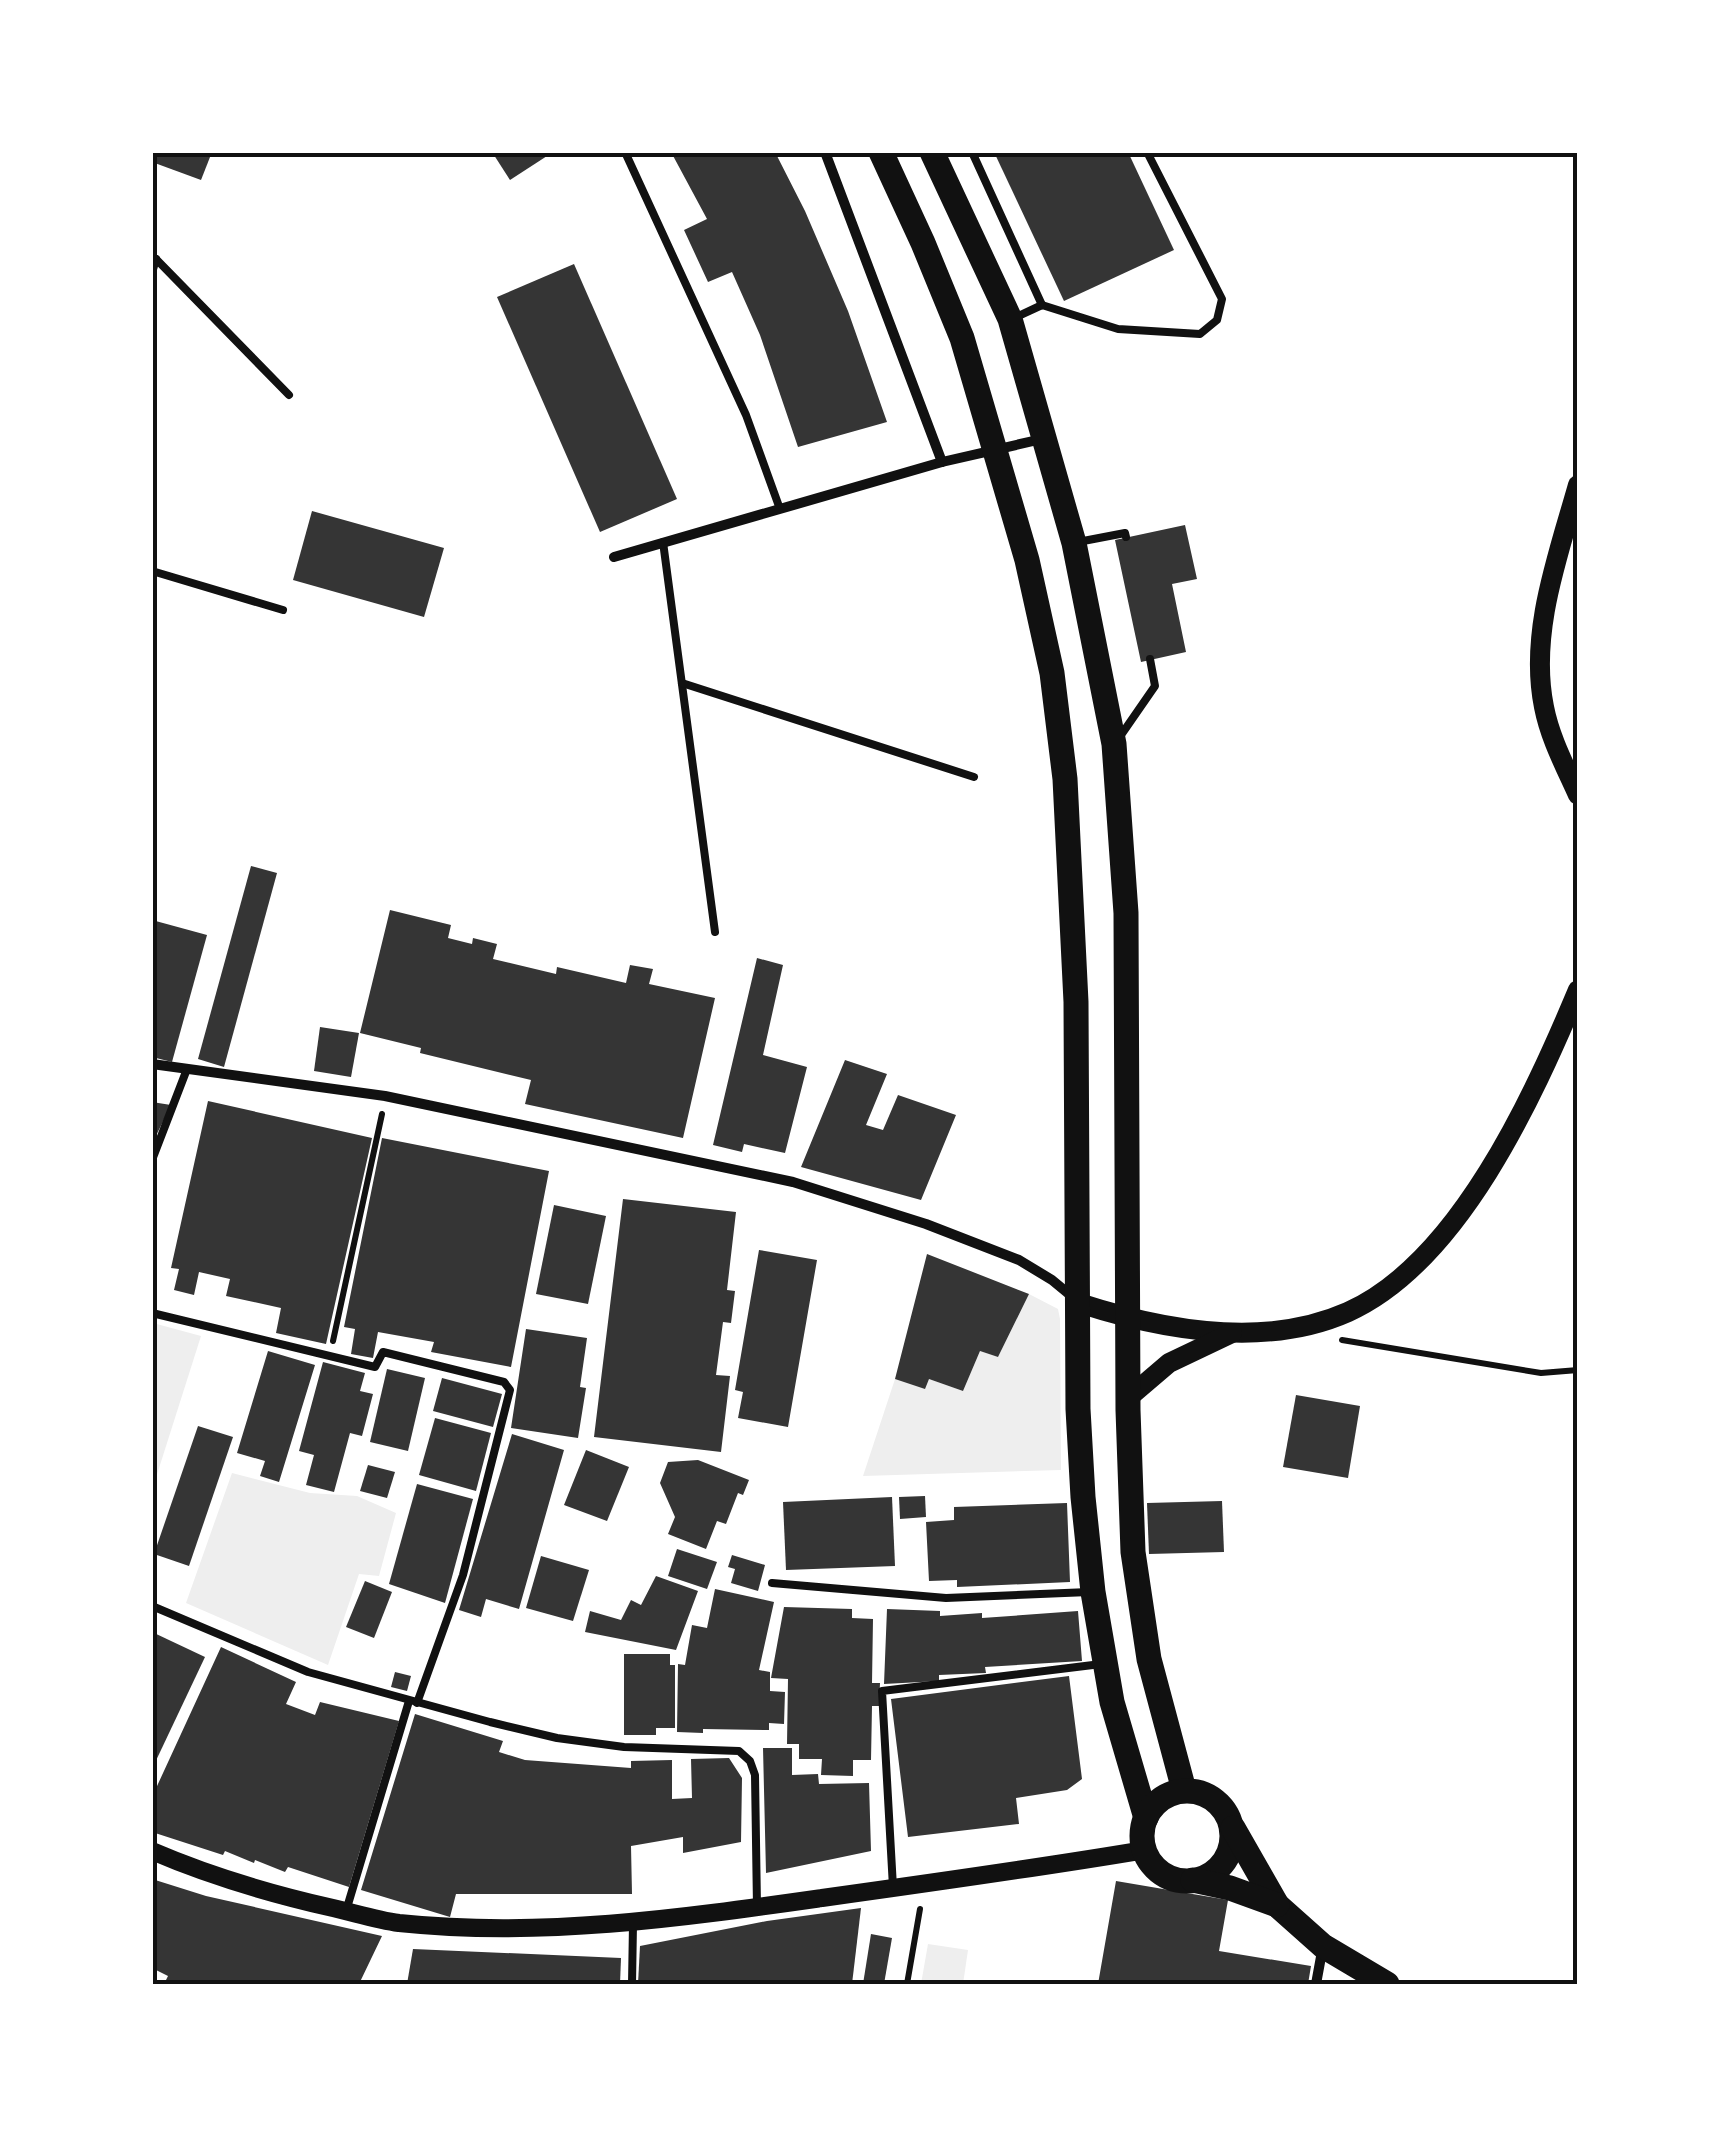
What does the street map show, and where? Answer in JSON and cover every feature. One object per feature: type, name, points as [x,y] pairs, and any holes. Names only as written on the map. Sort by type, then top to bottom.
[{"type":"main road","points":[[881,152],[962,338],[1028,560],[1052,673],[1062,744],[1076,1002],[1079,1427],[1093,1592],[1112,1702],[1146,1818],[1142,1840],[1159,1870],[1180,1880],[1230,1888],[1276,1905]]},
{"type":"main road","points":[[932,152],[1010,320],[1074,543],[1114,744],[1126,913],[1132,1552],[1149,1660],[1184,1790]]},
{"type":"main road","points":[[1578,485],[1544,612],[1540,665],[1543,705],[1553,740],[1578,794]]},
{"type":"main road","points":[[1080,1303],[1129,1319],[1234,1333],[1309,1324],[1347,1312],[1382,1292],[1432,1248],[1469,1200],[1511,1134],[1578,990]]},
{"type":"main road","points":[[1128,1398],[1169,1363],[1234,1333]]},
{"type":"main road","points":[[1146,1818],[1161,1799],[1184,1790],[1214,1799],[1225,1810],[1276,1905],[1323,1946],[1387,1984]]},
{"type":"main road","points":[[1193,1880],[1220,1867],[1233,1840],[1232,1824]]},
{"type":"street","points":[[825,152],[942,462]]},
{"type":"street","points":[[614,557],[942,462],[1045,438]]},
{"type":"street","points":[[152,1064],[385,1096],[793,1182],[926,1224],[1019,1260],[1080,1303]]},
{"type":"street","points":[[152,1850],[192,1868],[346,1911],[395,1922],[478,1928],[633,1924],[1145,1850]]},
{"type":"street","points":[[1316,1984],[1323,1946]]},
{"type":"lane","points":[[625,152],[746,415],[780,509]]},
{"type":"lane","points":[[972,152],[1042,305]]},
{"type":"lane","points":[[1010,320],[1042,305],[1118,329],[1200,334],[1216,320],[1222,299],[1147,152]]},
{"type":"lane","points":[[152,274],[154,259]]},
{"type":"lane","points":[[154,259],[289,395]]},
{"type":"lane","points":[[1074,543],[1125,533],[1126,538]]},
{"type":"lane","points":[[663,542],[714,932]]},
{"type":"lane","points":[[152,571],[283,610]]},
{"type":"lane","points":[[1114,744],[1156,686],[1150,660]]},
{"type":"lane","points":[[682,683],[974,777]]},
{"type":"lane","points":[[152,1160],[186,1069]]},
{"type":"lane","points":[[152,1313],[375,1367],[382,1352],[504,1382],[510,1390],[463,1575],[413,1702],[346,1911]]},
{"type":"lane","points":[[772,1583],[946,1598],[1093,1592]]},
{"type":"lane","points":[[152,1606],[308,1672],[557,1738],[624,1746],[739,1751],[750,1761],[755,1774],[757,1908]]},
{"type":"lane","points":[[894,1889],[882,1691],[1105,1663]]},
{"type":"lane","points":[[632,1984],[633,1924]]},
{"type":"path","points":[[330,1357],[385,1096]]},
{"type":"path","points":[[1346,1343],[1540,1373],[1578,1370]]},
{"type":"path","points":[[907,1984],[920,1909]]},
{"type":"shaded area","points":[[1029,1294],[1058,1309],[1060,1319],[1061,1470],[863,1476],[895,1379],[929,1379],[963,1391],[980,1351],[998,1357]]},
{"type":"shaded area","points":[[152,1323],[201,1336],[153,1487]]},
{"type":"shaded area","points":[[232,1473],[310,1493],[357,1496],[396,1513],[379,1576],[359,1574],[328,1665],[186,1603]]},
{"type":"shaded area","points":[[928,1944],[968,1950],[963,1984],[921,1984]]},
{"type":"building","points":[[152,152],[212,152],[201,180],[152,162]]},
{"type":"building","points":[[492,152],[544,152],[547,156],[510,180]]},
{"type":"building","points":[[671,152],[775,152],[848,311],[887,422],[798,447],[760,335],[732,272],[708,282],[684,230],[707,219]]},
{"type":"building","points":[[994,152],[1128,152],[1174,250],[1064,301]]},
{"type":"building","points":[[574,264],[677,499],[600,532],[497,297]]},
{"type":"building","points":[[312,511],[444,548],[424,617],[293,580]]},
{"type":"building","points":[[1185,525],[1197,579],[1172,584],[1186,652],[1141,662],[1115,540]]},
{"type":"building","points":[[251,866],[277,873],[224,1067],[198,1059]]},
{"type":"building","points":[[390,910],[451,925],[448,938],[472,944],[473,938],[497,944],[493,959],[556,974],[557,967],[626,983],[630,965],[653,969],[649,984],[715,998],[683,1138],[525,1104],[531,1080],[420,1053],[421,1048],[360,1033]]},
{"type":"building","points":[[152,920],[207,935],[172,1062],[152,1057]]},
{"type":"building","points":[[757,958],[783,965],[763,1055],[807,1067],[785,1153],[744,1144],[742,1152],[713,1145]]},
{"type":"building","points":[[320,1027],[359,1033],[351,1077],[314,1071]]},
{"type":"building","points":[[845,1060],[887,1074],[866,1125],[883,1130],[898,1095],[956,1115],[921,1200],[801,1167]]},
{"type":"building","points":[[208,1101],[372,1138],[326,1344],[276,1333],[281,1308],[226,1296],[230,1279],[199,1272],[194,1295],[174,1290],[179,1269],[171,1268]]},
{"type":"building","points":[[152,1102],[171,1105],[152,1144]]},
{"type":"building","points":[[382,1138],[549,1171],[511,1367],[431,1352],[434,1342],[378,1332],[373,1358],[351,1354],[355,1329],[344,1327]]},
{"type":"building","points":[[623,1199],[736,1212],[727,1290],[735,1291],[731,1323],[723,1322],[716,1375],[730,1376],[721,1452],[594,1437]]},
{"type":"building","points":[[554,1205],[606,1216],[588,1304],[536,1294]]},
{"type":"building","points":[[759,1250],[817,1260],[788,1427],[738,1418],[743,1392],[735,1390]]},
{"type":"building","points":[[927,1254],[1029,1294],[998,1357],[980,1351],[963,1391],[929,1379],[925,1389],[895,1379]]},
{"type":"building","points":[[526,1329],[587,1338],[580,1387],[586,1388],[578,1438],[511,1428]]},
{"type":"building","points":[[268,1351],[315,1365],[279,1482],[260,1476],[265,1461],[237,1453]]},
{"type":"building","points":[[323,1362],[365,1373],[360,1391],[373,1394],[362,1436],[350,1433],[334,1492],[306,1485],[314,1455],[299,1451]]},
{"type":"building","points":[[387,1369],[425,1378],[408,1451],[370,1442]]},
{"type":"building","points":[[442,1378],[502,1394],[493,1427],[433,1411]]},
{"type":"building","points":[[1296,1395],[1360,1406],[1348,1478],[1283,1467]]},
{"type":"building","points":[[435,1418],[491,1433],[476,1491],[419,1475]]},
{"type":"building","points":[[198,1426],[233,1437],[189,1566],[154,1554]]},
{"type":"building","points":[[512,1434],[564,1450],[519,1609],[486,1599],[481,1617],[459,1610]]},
{"type":"building","points":[[586,1450],[629,1467],[607,1521],[564,1505]]},
{"type":"building","points":[[698,1460],[749,1480],[743,1495],[738,1493],[726,1524],[717,1521],[706,1549],[668,1534],[675,1517],[660,1483],[668,1462]]},
{"type":"building","points":[[368,1465],[395,1472],[387,1498],[360,1491]]},
{"type":"building","points":[[417,1484],[473,1499],[445,1603],[389,1584]]},
{"type":"building","points":[[925,1496],[926,1517],[900,1519],[899,1497]]},
{"type":"building","points":[[892,1497],[895,1566],[786,1570],[783,1502]]},
{"type":"building","points":[[1222,1501],[1224,1552],[1149,1554],[1147,1503]]},
{"type":"building","points":[[1067,1503],[1070,1582],[957,1587],[957,1580],[929,1581],[926,1522],[954,1520],[954,1507]]},
{"type":"building","points":[[677,1549],[717,1562],[707,1589],[668,1576]]},
{"type":"building","points":[[732,1555],[765,1565],[758,1591],[731,1583],[735,1569],[728,1567]]},
{"type":"building","points":[[541,1556],[589,1570],[573,1621],[526,1608]]},
{"type":"building","points":[[656,1576],[698,1591],[676,1650],[585,1632],[590,1611],[621,1620],[631,1600],[641,1605]]},
{"type":"building","points":[[365,1581],[392,1592],[374,1638],[346,1627]]},
{"type":"building","points":[[715,1589],[774,1602],[759,1670],[770,1672],[770,1691],[785,1692],[784,1724],[769,1723],[769,1730],[677,1732],[678,1664],[685,1665],[692,1625],[707,1628]]},
{"type":"building","points":[[784,1607],[852,1609],[852,1618],[873,1619],[872,1683],[880,1683],[879,1706],[872,1706],[871,1760],[853,1760],[853,1776],[821,1775],[822,1759],[799,1759],[799,1744],[787,1744],[788,1679],[771,1678]]},
{"type":"building","points":[[887,1609],[940,1611],[940,1616],[982,1613],[982,1618],[1078,1611],[1082,1661],[985,1667],[986,1673],[939,1675],[939,1681],[884,1684]]},
{"type":"building","points":[[152,1632],[205,1657],[152,1769]]},
{"type":"building","points":[[221,1647],[296,1682],[286,1704],[315,1715],[320,1702],[399,1721],[349,1887],[288,1867],[285,1872],[255,1860],[254,1863],[225,1851],[223,1855],[152,1832],[152,1797]]},
{"type":"building","points":[[624,1654],[670,1654],[670,1665],[675,1665],[675,1728],[656,1728],[656,1735],[624,1735]]},
{"type":"building","points":[[395,1672],[411,1676],[407,1691],[391,1687]]},
{"type":"building","points":[[1069,1676],[1082,1779],[1067,1790],[1016,1798],[1019,1824],[908,1837],[891,1699]]},
{"type":"building","points":[[415,1714],[503,1741],[499,1752],[525,1760],[631,1768],[631,1761],[672,1760],[672,1799],[692,1798],[691,1759],[729,1758],[742,1778],[741,1842],[683,1853],[683,1837],[631,1846],[632,1894],[456,1894],[450,1917],[361,1890]]},
{"type":"building","points":[[763,1748],[792,1748],[792,1775],[818,1774],[819,1784],[869,1783],[871,1851],[766,1873]]},
{"type":"building","points":[[152,1879],[206,1896],[382,1936],[359,1984],[164,1984],[168,1976],[152,1968]]},
{"type":"building","points":[[1116,1881],[1228,1900],[1219,1951],[1311,1966],[1308,1984],[1098,1984]]},
{"type":"building","points":[[861,1908],[852,1984],[638,1984],[640,1946],[767,1921]]},
{"type":"building","points":[[871,1934],[892,1938],[884,1984],[863,1984]]},
{"type":"building","points":[[413,1949],[621,1958],[620,1984],[407,1984]]}]
